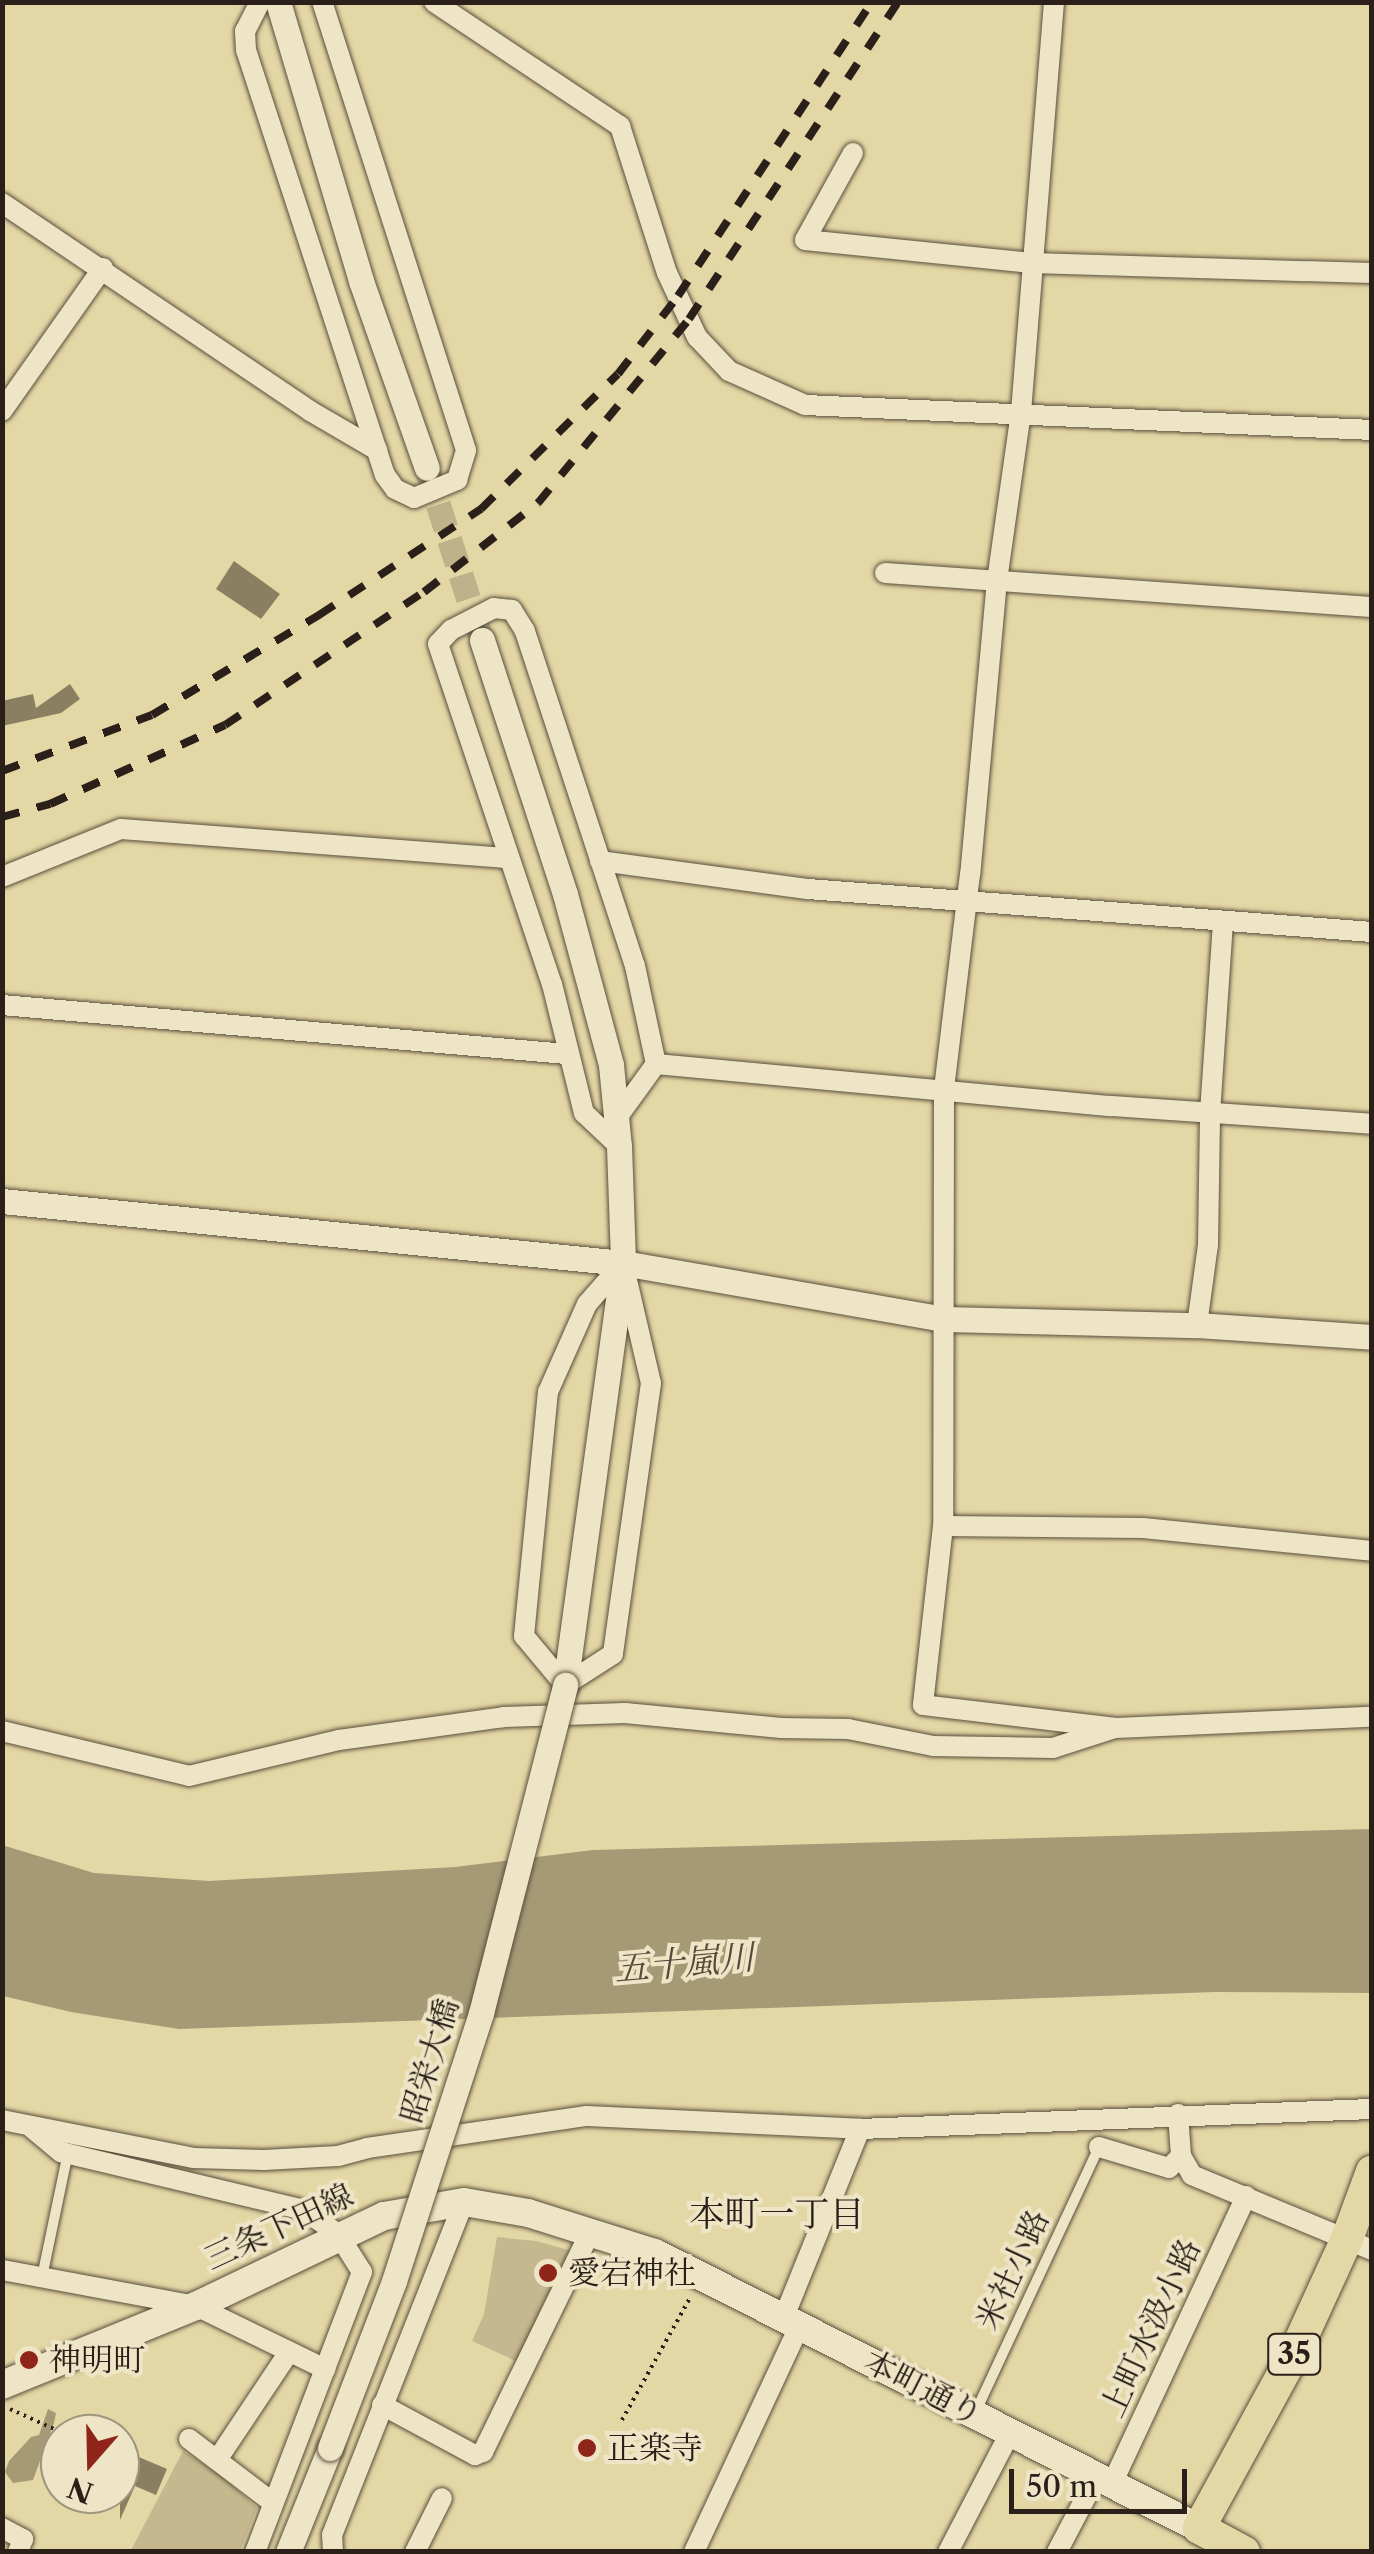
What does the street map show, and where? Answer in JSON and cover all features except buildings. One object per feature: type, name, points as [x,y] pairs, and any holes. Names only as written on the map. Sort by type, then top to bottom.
[{"type":"main road","name":"35","points":[[1195,2539],[1297,2348],[1359,2244],[1372,2171]]},
{"type":"main road","name":"三条下田線","points":[[2,2385],[196,2306],[338,2234],[384,2216],[464,2202],[528,2213],[654,2254]]},
{"type":"main road","name":"本町通り","points":[[654,2254],[975,2414],[1104,2482],[1195,2539],[1244,2552]]},
{"type":"street","points":[[260,2],[245,31],[246,50],[377,450],[395,489],[414,498],[457,480],[466,450],[324,3]]},
{"type":"street","points":[[278,2],[361,281],[427,468]]},
{"type":"street","points":[[434,2],[620,126],[667,273],[697,337],[730,371],[805,404],[1372,430]]},
{"type":"street","points":[[1054,2],[1021,412],[997,580],[944,1090],[946,1318],[942,1526],[938,1596],[923,1706],[1116,1728],[1372,1717]]},
{"type":"street","points":[[853,153],[805,240],[1032,263],[1372,272]]},
{"type":"street","points":[[2,203],[310,411],[377,450]]},
{"type":"street","points":[[2,411],[103,268]]},
{"type":"street","points":[[885,573],[1372,607]]},
{"type":"street","points":[[616,1119],[656,1064],[635,966],[525,631],[512,610],[494,608],[451,630],[438,644],[552,984],[584,1113],[619,1146]]},
{"type":"street","name":"昭栄大橋","points":[[288,2552],[394,2281],[481,2013],[565,1685],[624,1263],[611,1065],[564,894],[482,640]]},
{"type":"street","points":[[2,877],[121,829],[509,858]]},
{"type":"street","points":[[600,861],[808,889],[1372,932]]},
{"type":"street","points":[[1197,1326],[1208,1245],[1210,1113],[1224,922]]},
{"type":"street","points":[[2,1006],[567,1054]]},
{"type":"street","points":[[656,1064],[1372,1124]]},
{"type":"street","points":[[2,1201],[624,1263],[946,1318],[1197,1326],[1372,1337]]},
{"type":"street","points":[[624,1263],[651,1384],[613,1654],[565,1685],[524,1636],[548,1392],[587,1304],[624,1263]]},
{"type":"street","points":[[942,1526],[1142,1528],[1372,1551]]},
{"type":"street","points":[[2,1732],[189,1776],[339,1740],[504,1717],[626,1714],[848,1730],[934,1746],[1033,1748],[1053,1748],[1116,1728]]},
{"type":"street","points":[[2,2120],[194,2158],[264,2160],[338,2156],[367,2148],[587,2116],[860,2129],[1372,2109]]},
{"type":"street","points":[[1178,2114],[1181,2156],[1192,2174],[1359,2244]]},
{"type":"street","points":[[30,2126],[68,2153],[304,2210],[338,2234],[362,2272],[256,2552]]},
{"type":"street","points":[[694,2552],[792,2322],[860,2129]]},
{"type":"street","points":[[1098,2147],[1169,2168],[1181,2156]]},
{"type":"street","name":"上町水汲小路","points":[[1057,2552],[1104,2482],[1246,2196]]},
{"type":"street","points":[[333,2552],[332,2535],[464,2202]]},
{"type":"street","points":[[382,2405],[474,2455],[483,2452],[591,2231]]},
{"type":"street","points":[[2,2270],[196,2306],[325,2369]]},
{"type":"street","points":[[216,2460],[289,2352]]},
{"type":"street","points":[[948,2552],[1010,2433]]},
{"type":"street","points":[[189,2439],[272,2502]]},
{"type":"street","points":[[415,2552],[442,2498]]},
{"type":"street","points":[[2,2528],[23,2539],[18,2552]]},
{"type":"lane","name":"米社小路","points":[[975,2414],[1098,2147]]},
{"type":"lane","points":[[42,2277],[68,2153]]},
{"type":"path","points":[[622,2420],[703,2276]]},
{"type":"path","points":[[2,2406],[40,2424]]},
{"type":"shaded area","points":[[497,2237],[536,2241],[572,2251],[518,2362],[472,2341],[484,2314]]},
{"type":"shaded area","points":[[183,2451],[221,2475],[257,2508],[240,2551],[130,2552]]},
{"type":"water","name":"五十嵐川","points":[[1371,1829],[1371,1993],[1215,1992],[179,2029],[71,2012],[3,1996],[2,1845],[94,1873],[209,1881],[455,1867],[593,1850]]},
{"type":"water","points":[[40,2432],[40,2461],[33,2480],[13,2483],[5,2472],[9,2461],[31,2437]]},
{"type":"tunnel","points":[[427,469],[482,640]]},
{"type":"railway","points":[[2,771],[152,715],[319,615],[481,509],[618,374],[678,296],[872,2]]},
{"type":"railway","points":[[2,817],[50,804],[225,725],[424,592],[538,503],[689,319],[898,2]]},
{"type":"place","name":"愛宕神社","points":[[548,2273]]},
{"type":"place","name":"神明町","points":[[29,2360]]},
{"type":"place","name":"正楽寺","points":[[587,2448]]},
{"type":"district","name":"本町一丁目","points":[[777,2214]]}]
